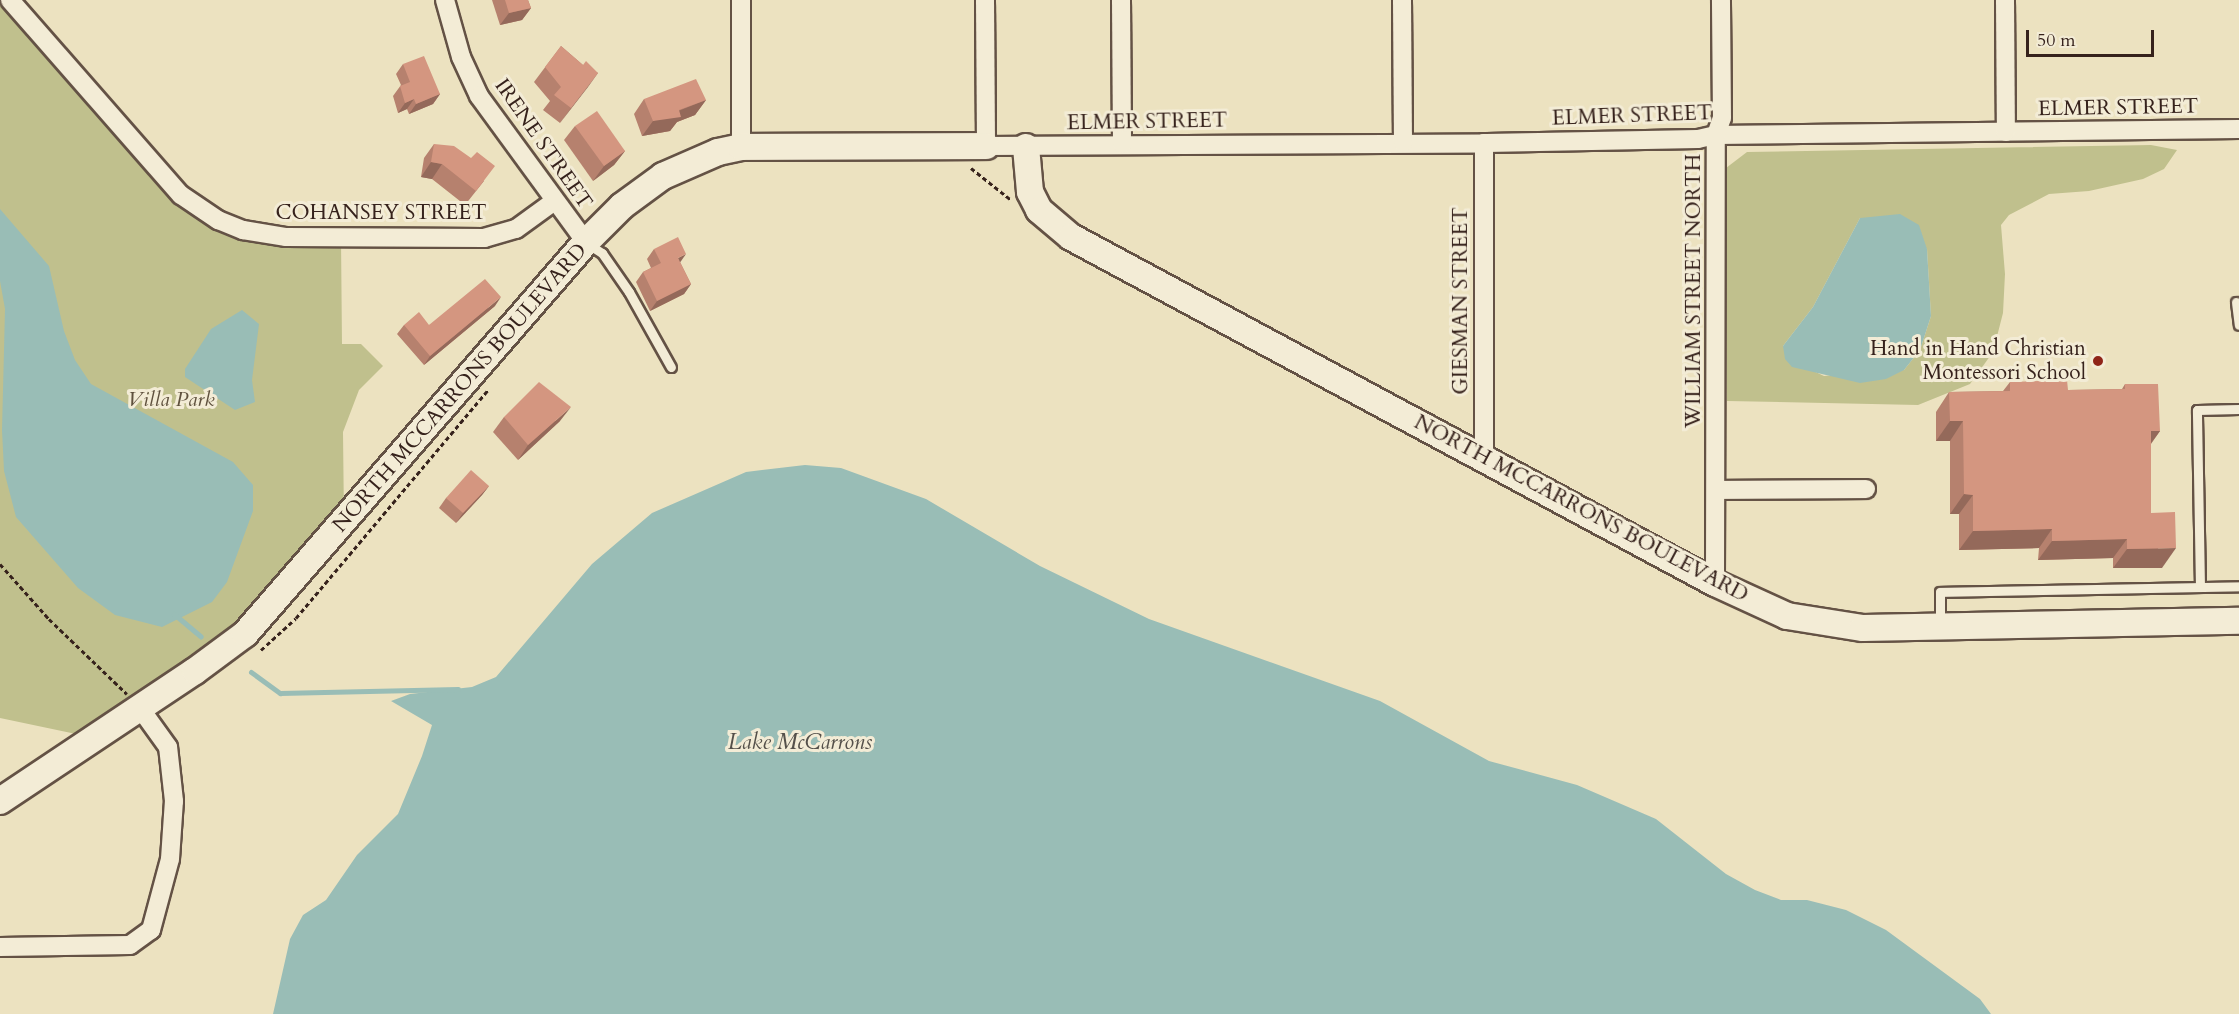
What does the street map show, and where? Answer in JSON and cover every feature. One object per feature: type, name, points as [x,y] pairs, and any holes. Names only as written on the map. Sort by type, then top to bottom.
[{"type":"street","name":"COHANSEY STREET","points":[[10,0],[174,188],[226,223],[265,236],[484,238],[516,229],[553,202]]},
{"type":"street","name":"IRENE STREET","points":[[445,0],[461,57],[479,96],[553,202],[586,242]]},
{"type":"street","points":[[741,0],[741,147]]},
{"type":"street","points":[[985,0],[986,146]]},
{"type":"street","points":[[1121,0],[1122,144]]},
{"type":"street","points":[[1402,0],[1403,143]]},
{"type":"street","name":"WILLIAM STREET NORTH","points":[[1715,583],[1716,135],[1722,118],[1721,0]]},
{"type":"street","points":[[2005,0],[2006,132]]},
{"type":"street","name":"ELMER STREET","points":[[986,146],[1484,143],[1716,135],[2239,129]]},
{"type":"street","name":"GIESMAN STREET","points":[[1484,143],[1484,458]]},
{"type":"street","name":"NORTH MCCARRONS BOULEVARD","points":[[0,801],[140,708],[245,634],[586,242],[622,206],[663,176],[717,152],[741,147],[986,146]]},
{"type":"street","name":"NORTH MCCARRONS BOULEVARD","points":[[1026,147],[1030,192],[1039,210],[1071,237],[1715,583],[1787,616],[1863,628],[2239,621]]},
{"type":"street","points":[[1717,490],[1866,489]]},
{"type":"street","points":[[0,947],[130,945],[151,930],[170,859],[174,801],[168,747],[140,708]]},
{"type":"lane","points":[[586,242],[602,253],[623,282],[671,367]]},
{"type":"lane","points":[[2236,302],[2239,325]]},
{"type":"lane","points":[[2200,587],[2197,410],[2239,409]]},
{"type":"lane","points":[[1940,627],[1940,592],[2239,586]]},
{"type":"path","points":[[963,164],[983,174],[1014,203]]},
{"type":"path","points":[[254,655],[296,618],[492,384]]},
{"type":"path","points":[[0,564],[49,619],[140,708]]},
{"type":"green space","name":"Villa Park","points":[[0,0],[10,0],[167,181],[218,220],[341,238],[342,344],[361,344],[383,366],[359,390],[343,432],[344,521],[272,605],[95,738],[0,718]]},
{"type":"green space","points":[[2151,145],[2177,150],[2164,169],[2143,179],[2089,191],[2049,194],[2009,215],[2001,225],[2005,274],[2003,313],[1993,352],[1970,384],[1918,405],[1727,401],[1726,168],[1747,152]],"holes":[[[1860,218],[1927,249],[1931,316],[1920,350],[1904,370],[1824,376],[1805,367],[1783,346],[1813,307]]]},
{"type":"water","points":[[0,209],[49,266],[64,331],[75,360],[91,384],[233,462],[253,485],[253,511],[227,582],[212,602],[162,627],[115,615],[78,588],[16,517],[4,471],[2,430],[5,309],[0,281]]},
{"type":"water","points":[[1900,214],[1919,225],[1927,249],[1931,316],[1920,350],[1904,370],[1886,379],[1860,383],[1792,367],[1785,359],[1783,346],[1813,307],[1860,218]]},
{"type":"water","points":[[242,310],[259,324],[252,380],[255,402],[235,410],[185,377],[185,369],[211,329]]},
{"type":"water","name":"Lake McCarrons","points":[[805,465],[841,468],[926,499],[1040,566],[1149,619],[1380,701],[1489,761],[1577,785],[1656,819],[1726,874],[1755,890],[1781,900],[1807,900],[1846,910],[1886,930],[1980,999],[1991,1014],[273,1014],[290,939],[303,915],[326,900],[357,855],[398,814],[422,756],[432,725],[391,701],[410,694],[472,687],[496,677],[592,564],[652,513],[746,472]]},
{"type":"building","points":[[505,0],[528,0],[531,8],[509,13]]},
{"type":"building","points":[[561,46],[583,65],[586,61],[598,73],[571,108],[554,95],[561,87],[545,67]]},
{"type":"building","points":[[424,56],[440,94],[416,104],[414,99],[405,103],[400,86],[410,82],[403,64]]},
{"type":"building","points":[[696,79],[706,100],[679,110],[681,117],[653,121],[644,99]]},
{"type":"building","points":[[597,111],[625,151],[604,166],[575,126]]},
{"type":"building","points":[[434,144],[454,146],[471,158],[477,152],[495,166],[476,191],[442,164],[431,162]]},
{"type":"building","points":[[678,237],[686,254],[678,258],[691,284],[657,301],[643,272],[661,263],[654,249]]},
{"type":"building","points":[[485,279],[501,297],[430,356],[404,325],[419,312],[429,325]]},
{"type":"building","points":[[2067,380],[2068,390],[2125,389],[2125,384],[2158,384],[2160,431],[2151,431],[2151,513],[2175,512],[2176,548],[2127,549],[2127,539],[2052,541],[2052,529],[1973,531],[1973,495],[1964,494],[1963,421],[1950,421],[1949,392],[2010,391],[2010,382]]},
{"type":"building","points":[[539,382],[571,407],[528,445],[504,417]]},
{"type":"building","points":[[471,470],[489,486],[463,513],[446,498]]},
{"type":"waterway","points":[[174,614],[201,637]]},
{"type":"waterway","points":[[251,672],[280,693],[458,689]]},
{"type":"place","name":"Hand in Hand Christian Montessori School","points":[[2098,361]]}]
